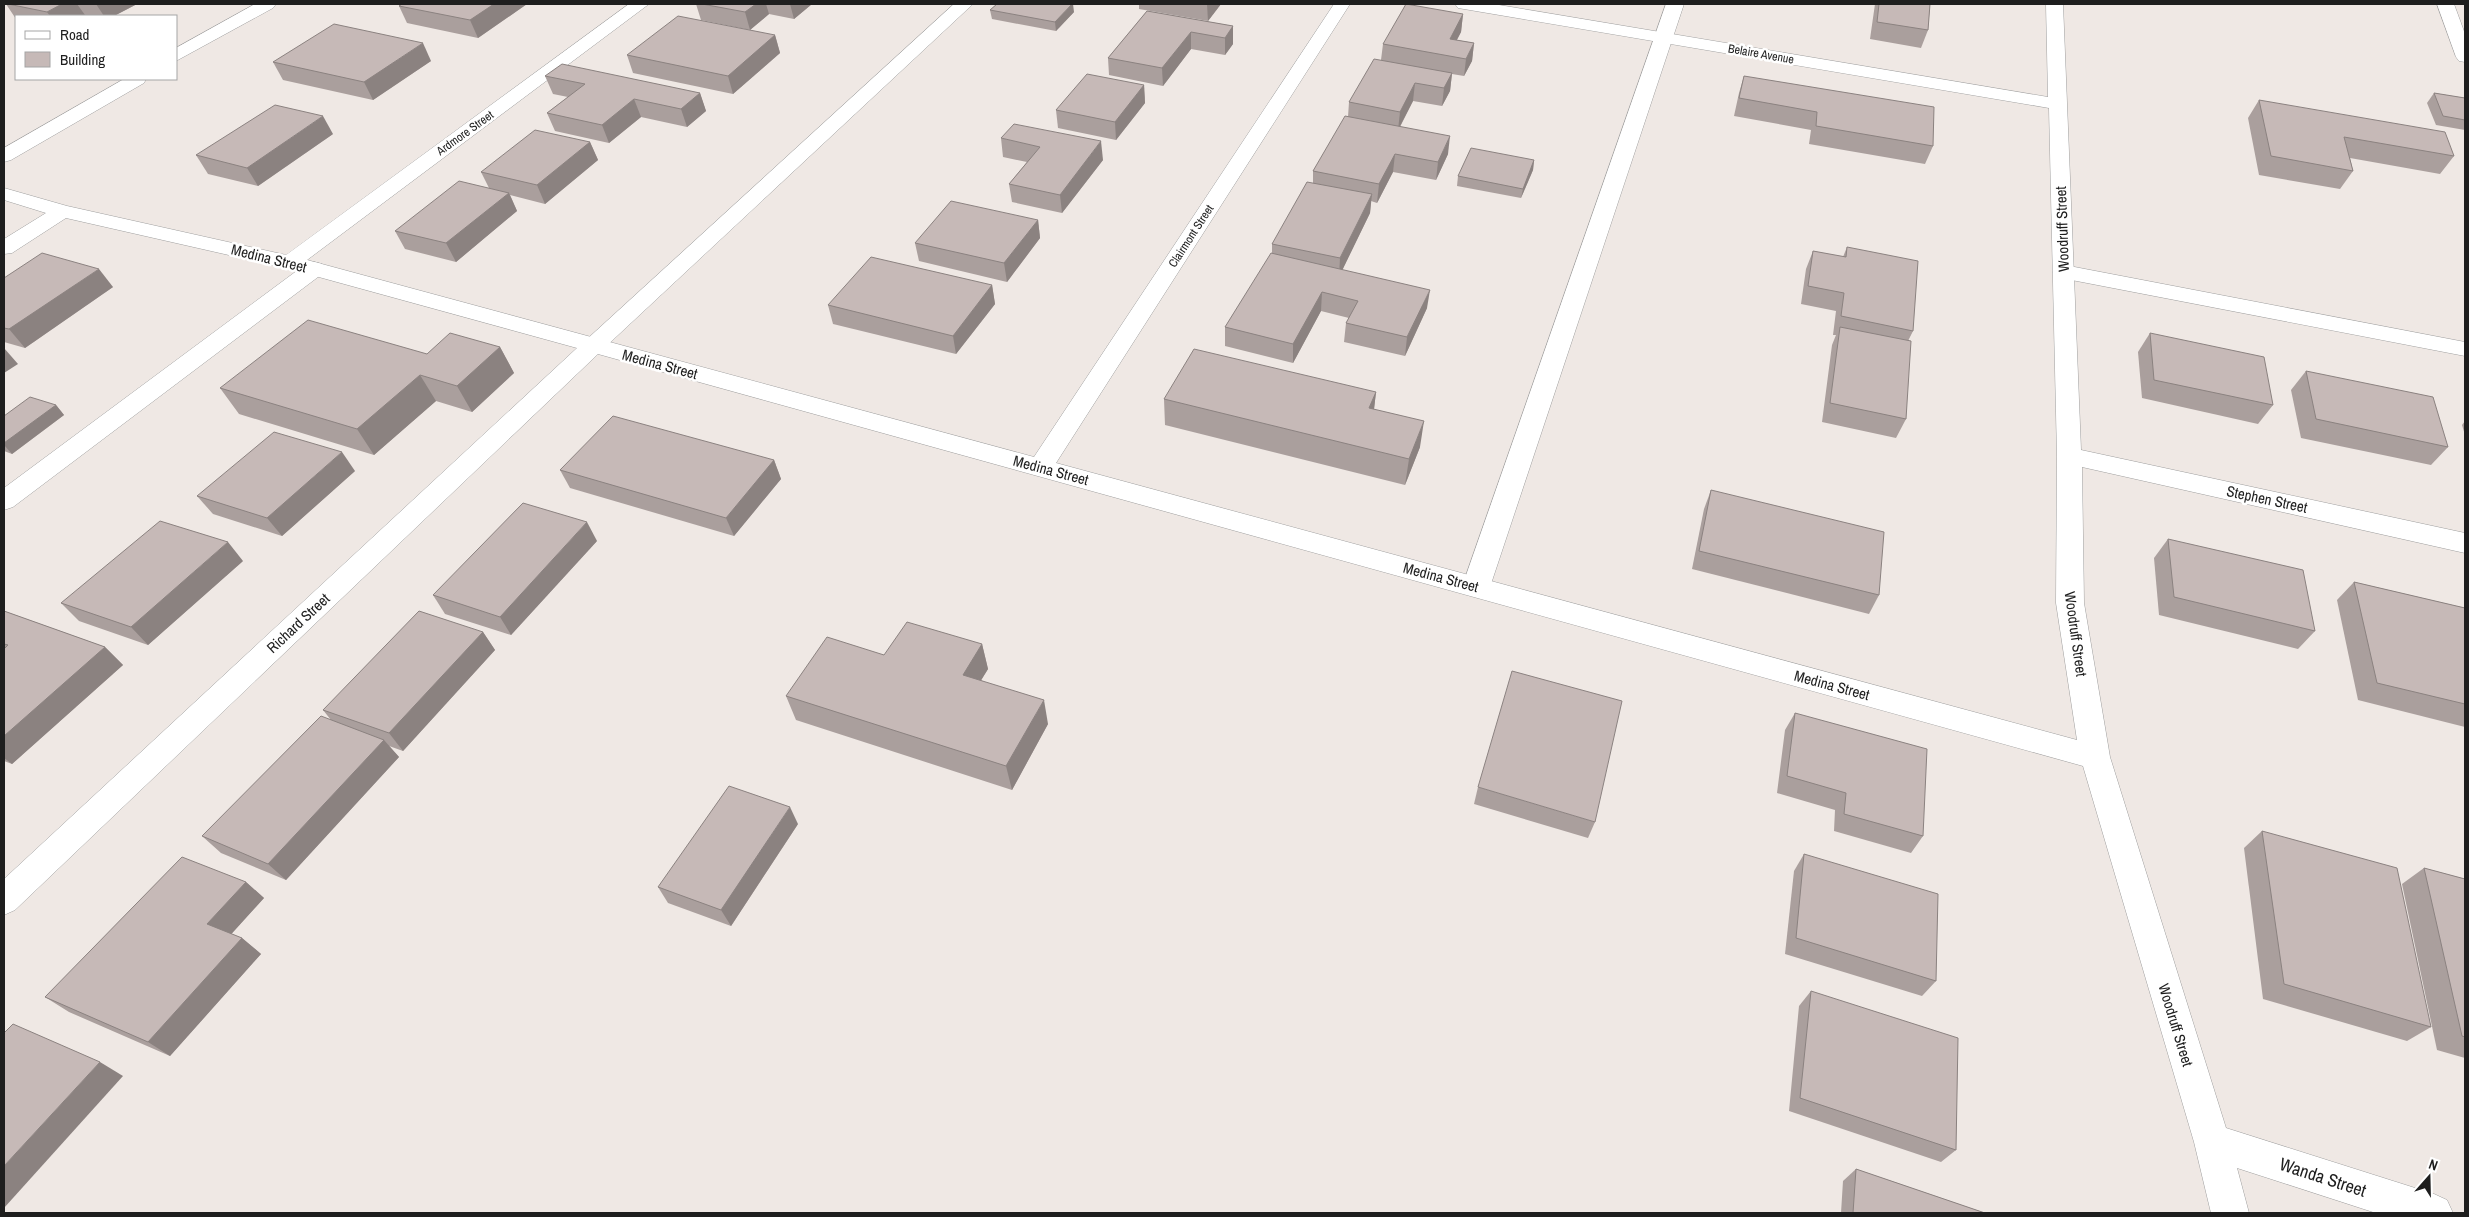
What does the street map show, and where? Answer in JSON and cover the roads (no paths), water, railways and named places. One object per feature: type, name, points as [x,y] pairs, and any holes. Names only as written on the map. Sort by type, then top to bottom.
[{"type":"street","points":[[178,55],[267,4]]},
{"type":"street","name":"Ardmore Street","points":[[4,501],[302,265],[640,4]]},
{"type":"street","name":"Richard Street","points":[[4,900],[593,346],[964,4]]},
{"type":"street","name":"Clairmont Street","points":[[1040,468],[1342,4]]},
{"type":"street","name":"Belaire Avenue","points":[[1464,4],[2058,104]]},
{"type":"street","points":[[1476,587],[1676,4]]},
{"type":"street","name":"Woodruff Street","points":[[2054,4],[2069,456],[2070,603],[2095,757],[2212,1142],[2230,1213]]},
{"type":"street","points":[[2445,4],[2465,57]]},
{"type":"street","points":[[4,156],[135,80]]},
{"type":"street","name":"Medina Street","points":[[4,194],[63,211],[302,265],[2095,757]]},
{"type":"street","points":[[4,248],[63,211]]},
{"type":"street","points":[[2064,272],[2465,349]]},
{"type":"street","name":"Stephen Street","points":[[2069,456],[2465,542]]},
{"type":"street","name":"Wanda Street","points":[[2212,1142],[2434,1213]]}]
